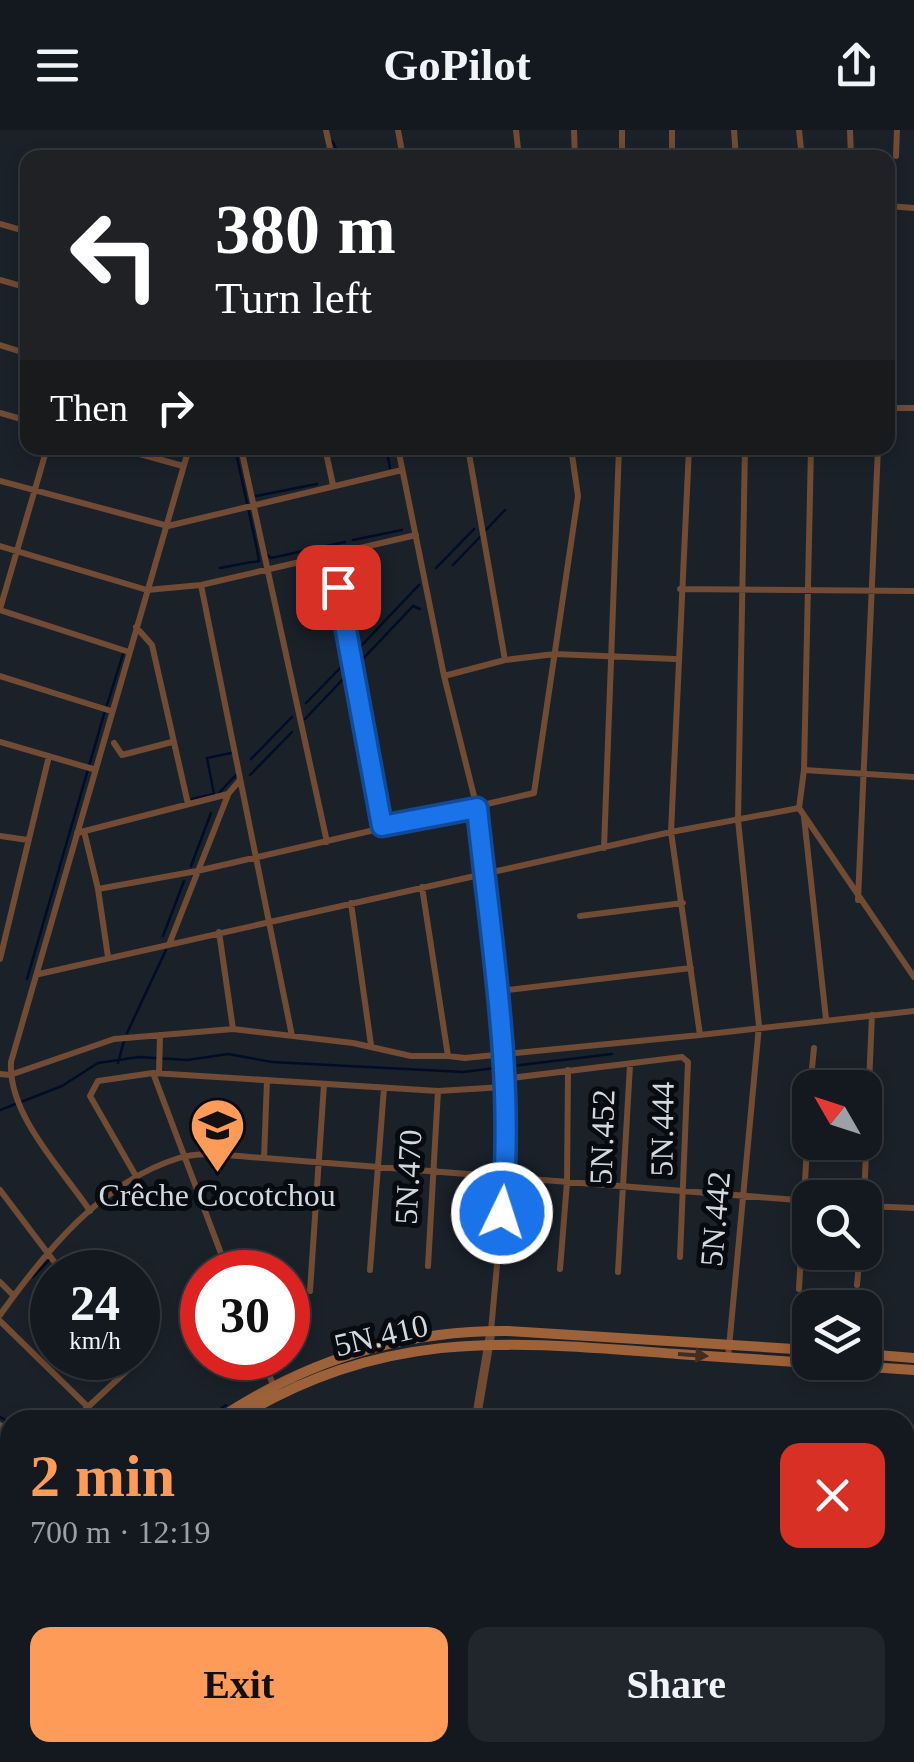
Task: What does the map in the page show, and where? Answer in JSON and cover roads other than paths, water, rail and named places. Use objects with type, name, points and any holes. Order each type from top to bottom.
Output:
[{"type":"main road","name":"5N.410","points":[[247,1410],[275,1389],[385,1355],[491,1336],[563,1340]]},
{"type":"main road","points":[[563,1340],[792,1349]]},
{"type":"main road","points":[[563,1340],[728,1358],[914,1370]]},
{"type":"main road","points":[[882,1355],[914,1358]]},
{"type":"main road","points":[[236,1410],[275,1389]]},
{"type":"street","points":[[896,156],[897,130]]},
{"type":"street","points":[[46,455],[0,609],[129,652]]},
{"type":"street","points":[[143,455],[183,466]]},
{"type":"street","points":[[90,1211],[30,1124],[11,1079],[14,1046],[39,974],[80,832],[93,769],[186,455]]},
{"type":"street","points":[[243,455],[327,842]]},
{"type":"street","points":[[327,455],[333,485]]},
{"type":"street","points":[[399,455],[444,676],[477,808],[500,990],[505,1177],[491,1336],[478,1410]]},
{"type":"street","points":[[469,455],[505,660]]},
{"type":"street","points":[[98,889],[197,871],[382,826],[530,797],[537,788],[578,496],[572,455]]},
{"type":"street","points":[[604,848],[620,455]]},
{"type":"street","points":[[689,455],[670,832],[684,903],[700,1035]]},
{"type":"street","name":"5N.442","points":[[728,1358],[759,1026],[738,820],[745,455]]},
{"type":"street","points":[[812,455],[802,812],[826,1019]]},
{"type":"street","points":[[858,900],[878,455]]},
{"type":"street","points":[[0,480],[168,526],[402,470]]},
{"type":"street","points":[[0,546],[147,590],[201,585],[416,535]]},
{"type":"street","points":[[331,555],[382,826]]},
{"type":"street","points":[[201,585],[292,1036]]},
{"type":"street","points":[[680,588],[914,591]]},
{"type":"street","points":[[136,628],[152,645],[188,804]]},
{"type":"street","points":[[444,676],[505,660],[556,654],[676,660]]},
{"type":"street","points":[[0,676],[111,711]]},
{"type":"street","points":[[0,742],[93,769]]},
{"type":"street","points":[[114,743],[122,755],[172,742]]},
{"type":"street","points":[[0,956],[49,756]]},
{"type":"street","points":[[804,770],[914,777]]},
{"type":"street","points":[[170,942],[228,794],[241,779]]},
{"type":"street","points":[[80,832],[228,794]]},
{"type":"street","points":[[39,974],[670,832],[802,812]]},
{"type":"street","points":[[802,812],[858,900],[914,977]]},
{"type":"street","points":[[80,832],[98,889],[108,957]]},
{"type":"street","points":[[0,836],[29,840]]},
{"type":"street","points":[[422,887],[448,1056]]},
{"type":"street","points":[[351,903],[371,1046]]},
{"type":"street","points":[[580,916],[684,903]]},
{"type":"street","points":[[219,932],[233,1028]]},
{"type":"street","points":[[500,990],[691,968]]},
{"type":"street","points":[[2,1087],[11,1079],[81,1047],[233,1028],[371,1046],[411,1056],[465,1058],[914,1011]]},
{"type":"street","points":[[865,1180],[872,1014]]},
{"type":"street","points":[[160,1035],[156,1073],[181,1157],[219,1250]]},
{"type":"street","points":[[812,1070],[814,1048]]},
{"type":"street","name":"5N.444","points":[[630,1065],[682,1058],[688,1062],[686,1192],[680,1257]]},
{"type":"street","name":"5N.452","points":[[137,1178],[90,1096],[98,1081],[156,1073],[438,1091],[568,1070],[630,1065],[626,1187],[618,1272]]},
{"type":"street","points":[[560,1268],[567,1182],[568,1070]]},
{"type":"street","points":[[0,1074],[11,1079]]},
{"type":"street","points":[[264,1158],[267,1080]]},
{"type":"street","points":[[310,1291],[324,1084]]},
{"type":"street","points":[[370,1270],[384,1088]]},
{"type":"street","name":"5N.470","points":[[428,1266],[438,1091]]},
{"type":"street","points":[[51,1250],[90,1211],[137,1178],[181,1157],[264,1158],[792,1199]]},
{"type":"street","points":[[0,1190],[44,1250]]},
{"type":"street","points":[[882,1207],[914,1208]]},
{"type":"street","points":[[798,1289],[800,1270]]},
{"type":"street","points":[[857,1285],[858,1270]]},
{"type":"street","points":[[30,1276],[0,1318],[88,1407]]},
{"type":"street","points":[[0,1282],[14,1296]]},
{"type":"street","points":[[85,1410],[117,1380]]},
{"type":"street","points":[[271,1380],[275,1389]]},
{"type":"waterway","points":[[332,141],[337,150]]},
{"type":"waterway","points":[[237,455],[259,561],[254,562]]},
{"type":"waterway","points":[[388,457],[390,468]]},
{"type":"waterway","points":[[256,496],[317,484]]},
{"type":"waterway","points":[[485,531],[505,510]]},
{"type":"waterway","points":[[436,568],[474,529]]},
{"type":"waterway","points":[[353,540],[402,530]]},
{"type":"waterway","points":[[453,565],[480,537]]},
{"type":"waterway","points":[[267,555],[271,558],[345,542]]},
{"type":"waterway","points":[[220,568],[252,562]]},
{"type":"waterway","points":[[360,647],[419,585]]},
{"type":"waterway","points":[[360,662],[413,606],[420,609]]},
{"type":"waterway","points":[[107,705],[123,654]]},
{"type":"waterway","points":[[306,703],[346,662]]},
{"type":"waterway","points":[[305,719],[346,676]]},
{"type":"waterway","points":[[27,979],[105,711]]},
{"type":"waterway","points":[[251,759],[292,717]]},
{"type":"waterway","points":[[250,775],[292,732]]},
{"type":"waterway","points":[[192,799],[214,794],[207,758],[231,753]]},
{"type":"waterway","points":[[219,793],[236,775]]},
{"type":"waterway","points":[[191,866],[211,813]]},
{"type":"waterway","points":[[163,936],[184,881]]},
{"type":"waterway","points":[[127,1033],[166,950]]},
{"type":"waterway","points":[[118,1063],[124,1041]]},
{"type":"waterway","points":[[0,1110],[62,1086],[98,1063],[139,1057],[187,1060],[228,1054],[272,1062],[463,1072],[612,1054]]},
{"type":"waterway","points":[[219,1410],[226,1405]]},
{"type":"place","name":"Crêche Cocotchou","points":[[217,1175]]}]
